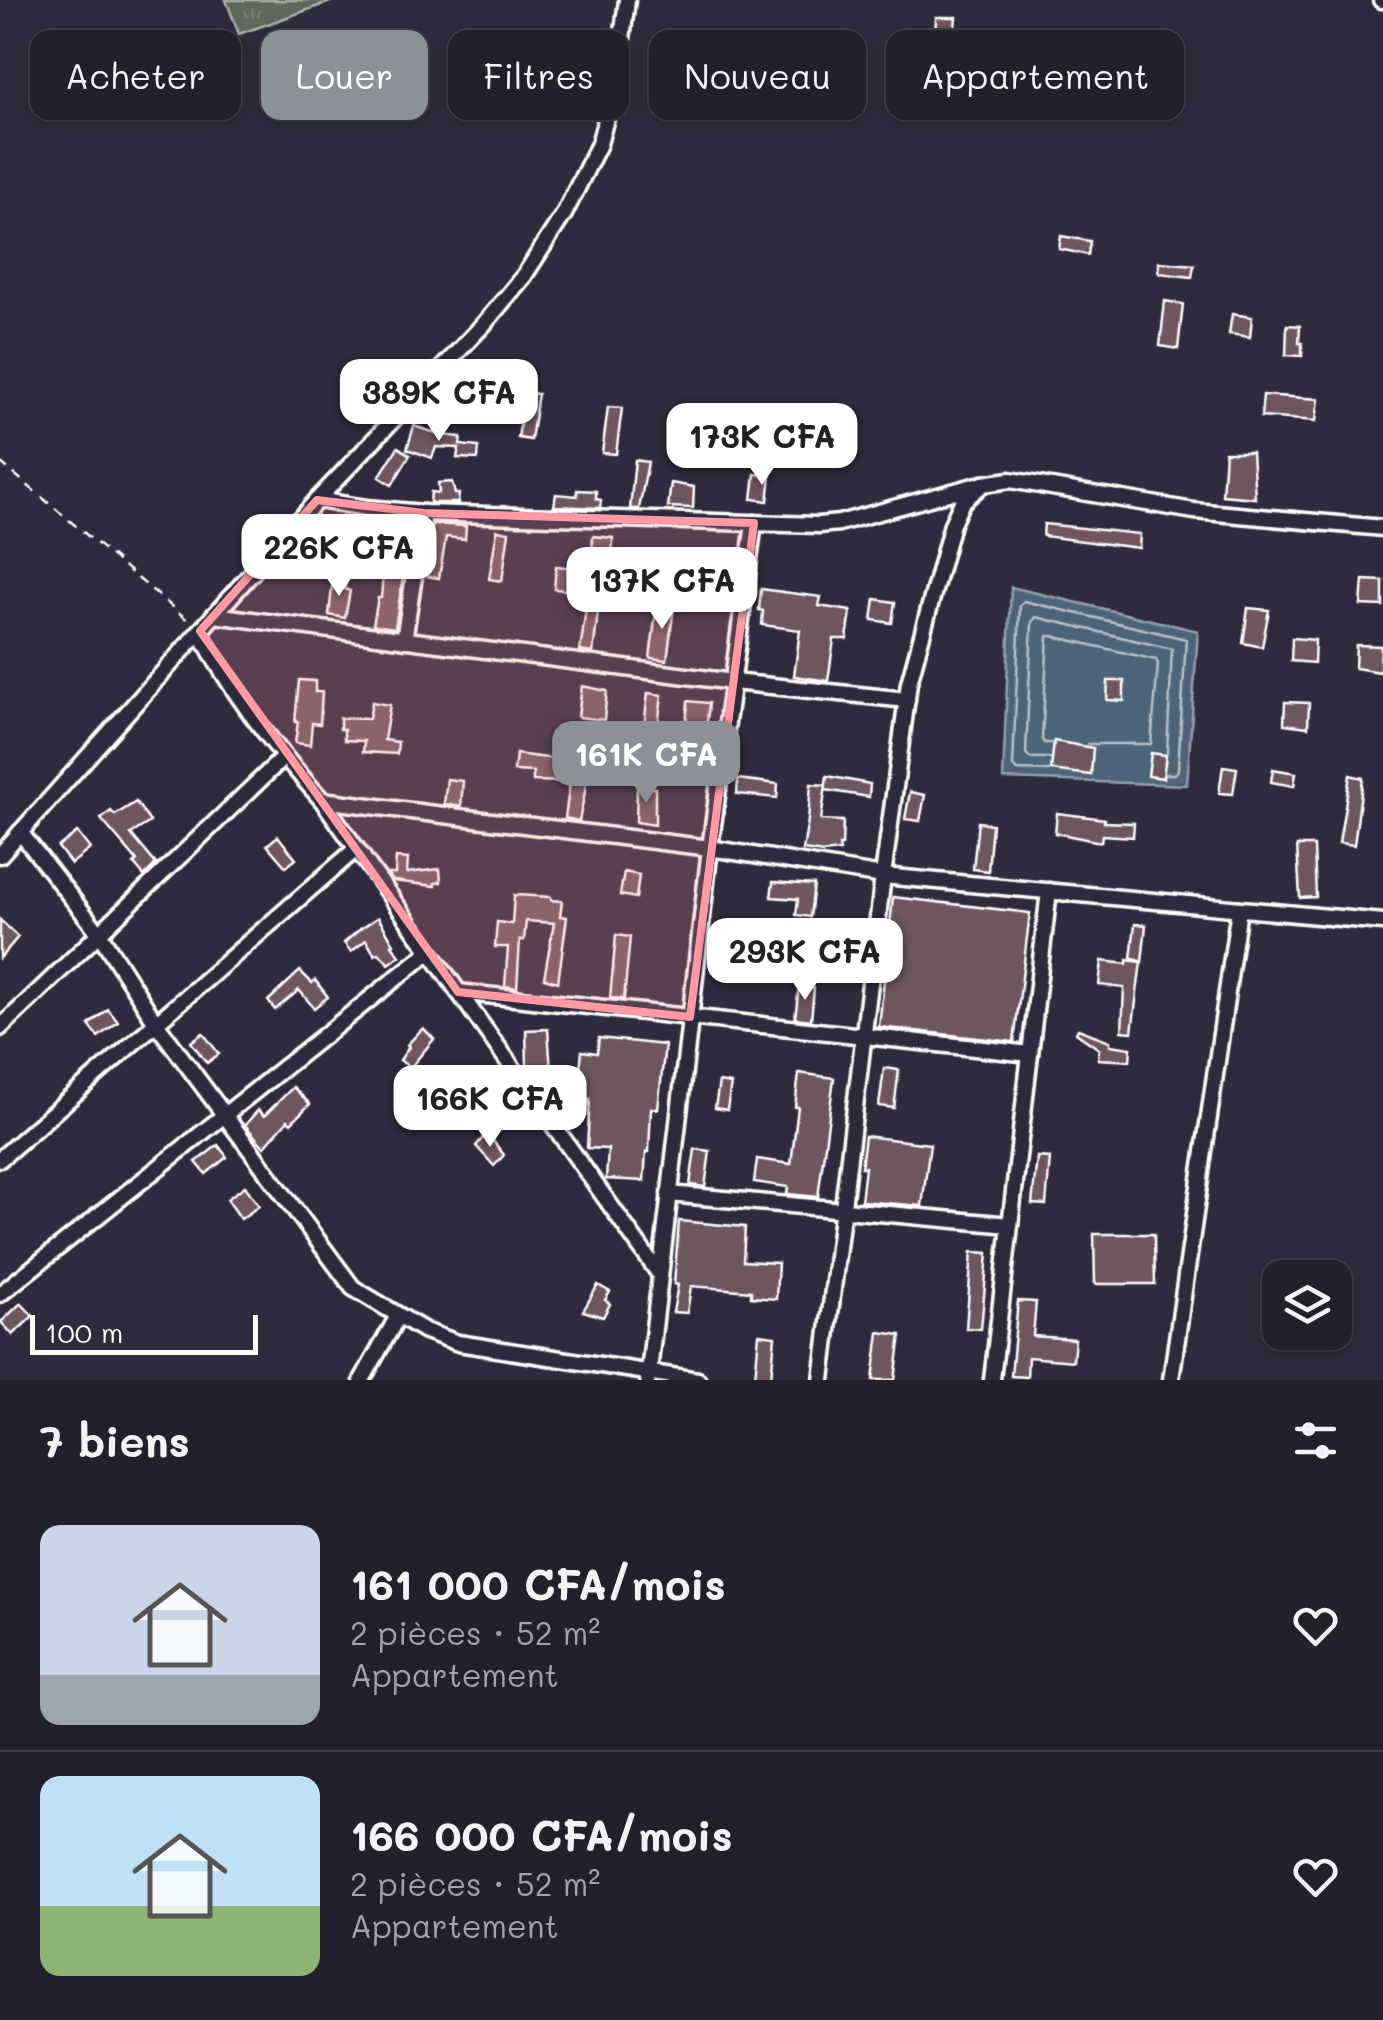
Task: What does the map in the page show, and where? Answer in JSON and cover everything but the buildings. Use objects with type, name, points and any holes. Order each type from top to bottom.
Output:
[{"type":"street","points":[[0,855],[317,500],[484,324],[524,276],[564,214],[599,144],[617,78],[627,0]]},
{"type":"street","points":[[317,500],[424,513],[820,525],[1010,480],[1194,511],[1383,528]]},
{"type":"street","points":[[822,1380],[907,700],[952,524],[962,502],[983,484]]},
{"type":"street","points":[[404,640],[424,513]]},
{"type":"street","points":[[648,1376],[710,848],[754,524]]},
{"type":"street","points":[[214,615],[732,682],[907,700]]},
{"type":"street","points":[[200,630],[216,663],[284,757],[322,800],[660,1275]]},
{"type":"street","points":[[0,1028],[284,757]]},
{"type":"street","points":[[322,800],[710,848],[883,876],[1383,922]]},
{"type":"street","points":[[20,832],[99,933],[156,1023],[353,1288],[425,1331],[458,1343],[648,1376],[698,1380]]},
{"type":"street","points":[[0,1159],[356,848]]},
{"type":"street","points":[[992,1380],[1049,891]]},
{"type":"street","points":[[1172,1380],[1239,908]]},
{"type":"street","points":[[0,1294],[430,952]]},
{"type":"street","points":[[458,992],[1030,1054]]},
{"type":"street","points":[[670,1194],[1010,1225]]},
{"type":"street","points":[[362,1380],[398,1316]]},
{"type":"path","points":[[0,462],[200,630]]},
{"type":"highlighted area","points":[[317,500],[424,513],[754,523],[690,1017],[458,992],[200,631]]},
{"type":"green space","points":[[226,0],[336,0],[241,33]]},
{"type":"water","points":[[1011,587],[1198,631],[1187,785],[1003,779]]}]
